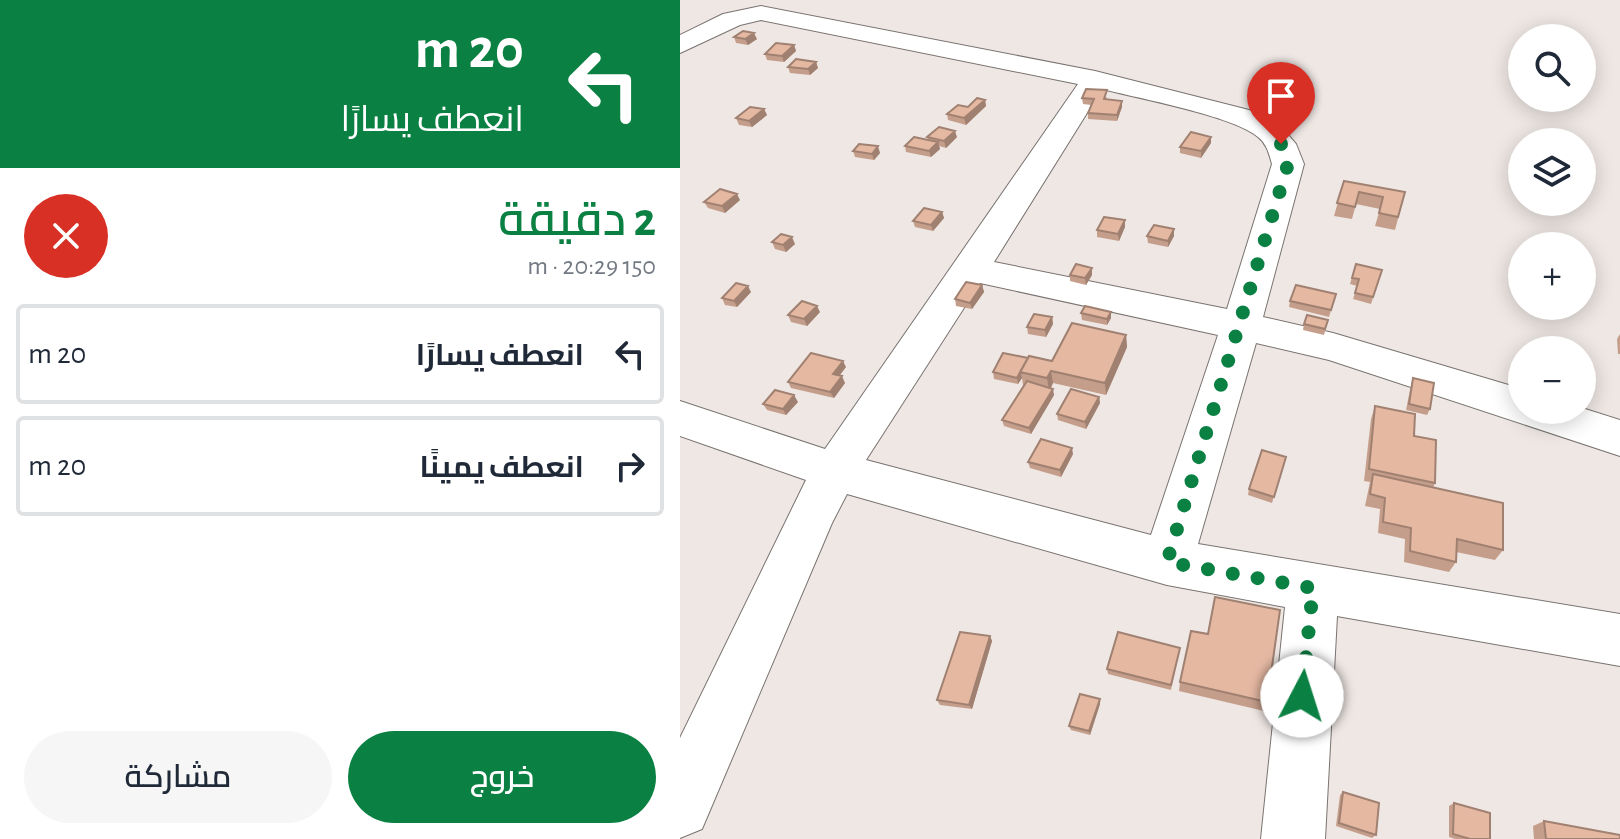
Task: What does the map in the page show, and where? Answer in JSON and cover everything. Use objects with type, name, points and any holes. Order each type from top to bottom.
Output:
[{"type":"street","points":[[680,45],[732,19],[761,13],[1095,79],[1239,116],[1267,129],[1281,144],[1288,164],[1167,562]]},
{"type":"street","points":[[680,807],[810,517],[834,471],[1095,79]]},
{"type":"street","points":[[971,269],[1348,351],[1508,402]]},
{"type":"street","points":[[680,418],[834,471],[1167,562],[1620,640]]},
{"type":"street","points":[[1578,424],[1620,438]]},
{"type":"street","points":[[1293,839],[1313,588]]},
{"type":"building","points":[[743,31],[754,33],[745,39],[734,37]]},
{"type":"building","points":[[776,43],[794,45],[782,56],[765,54]]},
{"type":"building","points":[[796,59],[816,62],[808,69],[788,67]]},
{"type":"building","points":[[1086,89],[1107,90],[1104,99],[1122,101],[1117,115],[1088,113],[1094,99],[1082,98]]},
{"type":"building","points":[[977,98],[985,100],[964,118],[947,114],[958,105],[968,107]]},
{"type":"building","points":[[750,107],[764,109],[749,121],[736,118]]},
{"type":"building","points":[[939,127],[955,131],[944,141],[927,137]]},
{"type":"building","points":[[1191,132],[1211,137],[1201,151],[1180,147]]},
{"type":"building","points":[[914,137],[938,142],[929,151],[905,146]]},
{"type":"building","points":[[859,144],[878,146],[872,154],[853,151]]},
{"type":"building","points":[[1344,181],[1405,192],[1398,217],[1379,213],[1383,197],[1359,192],[1355,207],[1337,203]]},
{"type":"building","points":[[720,189],[737,194],[722,206],[704,202]]},
{"type":"building","points":[[924,208],[942,212],[931,225],[913,221]]},
{"type":"building","points":[[1104,217],[1125,220],[1118,234],[1097,230]]},
{"type":"building","points":[[1154,225],[1174,229],[1168,241],[1147,236]]},
{"type":"building","points":[[781,234],[792,237],[783,245],[772,242]]},
{"type":"building","points":[[1076,264],[1092,268],[1085,278],[1070,275]]},
{"type":"building","points":[[1356,264],[1382,270],[1373,297],[1355,293],[1359,279],[1352,278]]},
{"type":"building","points":[[966,282],[982,285],[970,303],[955,299]]},
{"type":"building","points":[[736,283],[748,286],[734,301],[722,298]]},
{"type":"building","points":[[1296,285],[1336,294],[1331,310],[1290,301]]},
{"type":"building","points":[[802,301],[817,306],[804,319],[788,315]]},
{"type":"building","points":[[1085,306],[1111,312],[1107,319],[1081,313]]},
{"type":"building","points":[[1034,314],[1052,317],[1045,330],[1027,327]]},
{"type":"building","points":[[1307,315],[1328,320],[1325,329],[1304,324]]},
{"type":"building","points":[[1072,323],[1126,335],[1105,383],[1051,371],[1047,378],[1020,372],[1029,356],[1052,361]]},
{"type":"building","points":[[811,353],[843,361],[833,374],[842,376],[830,392],[788,382]]},
{"type":"building","points":[[1003,353],[1028,358],[1017,378],[993,372]]},
{"type":"building","points":[[1413,378],[1434,383],[1430,409],[1409,404]]},
{"type":"building","points":[[1027,381],[1053,389],[1029,428],[1002,420]]},
{"type":"building","points":[[1071,389],[1099,397],[1085,422],[1057,414]]},
{"type":"building","points":[[775,390],[794,395],[783,409],[763,404]]},
{"type":"building","points":[[1375,406],[1415,414],[1414,436],[1436,440],[1435,483],[1369,469]]},
{"type":"building","points":[[1041,439],[1072,448],[1060,470],[1028,462]]},
{"type":"building","points":[[1262,450],[1286,457],[1274,497],[1249,489]]},
{"type":"building","points":[[1373,474],[1503,503],[1503,550],[1457,539],[1456,562],[1410,551],[1411,528],[1383,522],[1385,498],[1370,494]]},
{"type":"building","points":[[1215,597],[1280,610],[1267,702],[1180,682],[1191,631],[1208,634]]},
{"type":"building","points":[[960,632],[990,636],[969,705],[937,700]]},
{"type":"building","points":[[1118,632],[1180,648],[1171,685],[1107,669]]},
{"type":"building","points":[[1080,694],[1100,699],[1089,731],[1069,726]]},
{"type":"building","points":[[1343,792],[1379,803],[1376,835],[1339,823]]},
{"type":"building","points":[[1454,803],[1490,813],[1490,839],[1470,839],[1453,834]]},
{"type":"building","points":[[1544,821],[1620,835],[1620,839],[1546,839]]},
{"type":"route","points":[[1281,144],[1288,164],[1167,562],[1313,588],[1302,696]]}]
